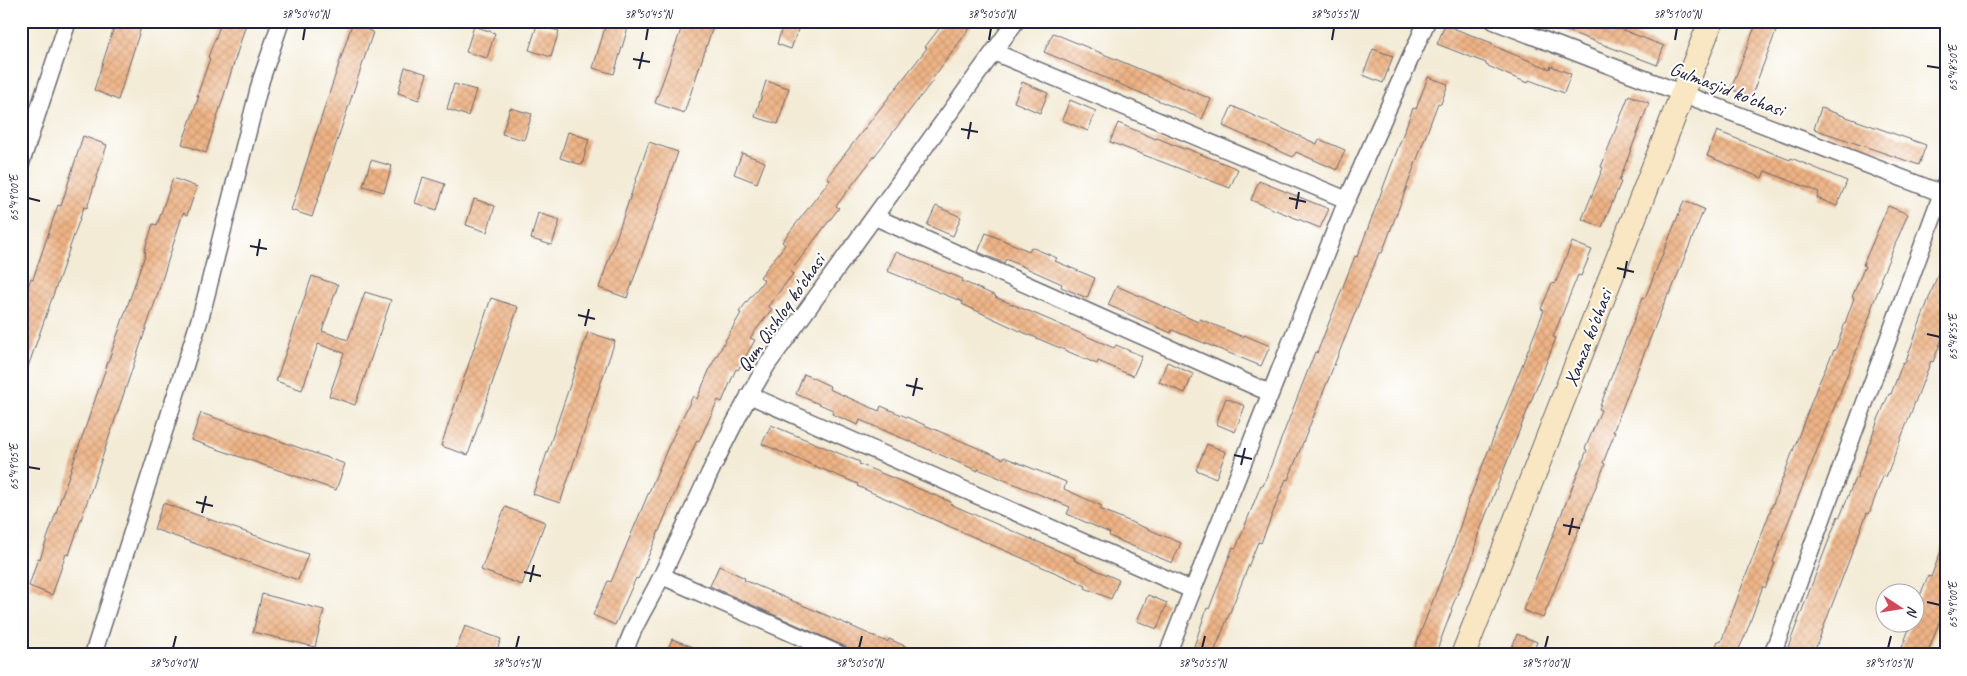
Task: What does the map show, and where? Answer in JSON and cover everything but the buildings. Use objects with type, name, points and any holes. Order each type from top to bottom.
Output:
[{"type":"street","points":[[21,163],[68,21]]},
{"type":"street","points":[[93,655],[202,312],[262,80],[281,21]]},
{"type":"street","name":"Qum Qishloq ko'chasi","points":[[624,655],[636,625],[662,576],[713,467],[749,395],[767,365],[1016,21]]},
{"type":"street","points":[[1167,655],[1347,200],[1427,21]]},
{"type":"street","name":"Gulmasjid ko'chasi","points":[[1494,21],[1683,95],[1944,190]]},
{"type":"street","name":"Xamza ko'chasi","points":[[1463,655],[1711,21]]},
{"type":"street","points":[[994,52],[1347,200]]},
{"type":"street","points":[[1772,655],[1944,190]]},
{"type":"street","points":[[875,217],[1270,393]]},
{"type":"street","points":[[749,395],[1192,590]]},
{"type":"street","points":[[662,576],[840,655]]}]
